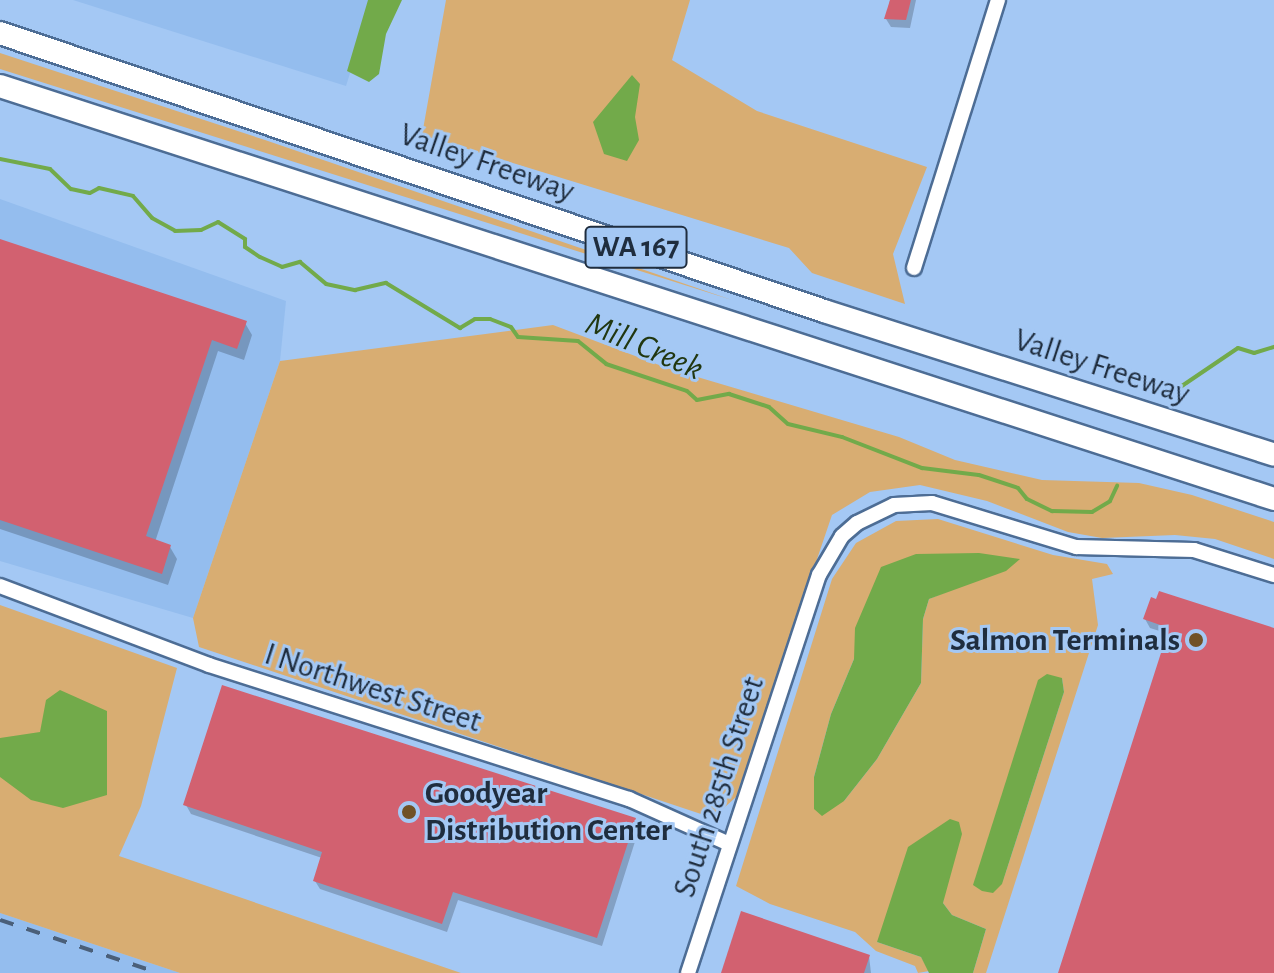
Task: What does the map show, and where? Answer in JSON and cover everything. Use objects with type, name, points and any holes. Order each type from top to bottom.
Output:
[{"type":"highway","name":"Valley Freeway","points":[[0,33],[824,311],[1274,455]]},
{"type":"highway","name":"WA 167","points":[[0,86],[1274,499]]},
{"type":"street","points":[[914,268],[998,0]]},
{"type":"street","name":"South 285th Street","points":[[688,973],[819,575],[842,536],[877,512],[913,503],[959,508],[1076,547],[1194,550],[1274,575]]},
{"type":"street","name":"I Northwest Street","points":[[0,586],[209,665],[629,799],[729,844]]},
{"type":"shaded area","points":[[73,0],[373,0],[346,86]]},
{"type":"shaded area","points":[[368,0],[402,0],[386,34],[379,74],[369,82],[347,71]]},
{"type":"shaded area","points":[[446,0],[690,0],[672,60],[757,111],[927,167],[893,254],[905,304],[812,273],[789,248],[422,135]]},
{"type":"shaded area","points":[[0,53],[265,140],[732,300],[0,69]]},
{"type":"shaded area","points":[[632,75],[640,84],[635,117],[639,140],[627,161],[604,154],[593,122]]},
{"type":"shaded area","points":[[0,199],[286,301],[280,361],[193,618],[0,561]]},
{"type":"shaded area","points":[[553,325],[667,368],[899,437],[955,460],[1042,480],[1139,483],[1192,495],[1274,522],[1274,559],[1215,539],[1175,535],[1102,538],[1068,532],[987,501],[920,485],[870,492],[832,515],[736,797],[713,818],[199,647],[193,618],[280,361]]},
{"type":"shaded area","points":[[938,519],[1053,555],[1107,564],[1113,574],[1092,579],[1098,625],[986,973],[973,973],[986,929],[952,915],[943,903],[945,886],[877,942],[921,957],[929,971],[918,973],[915,966],[876,951],[855,932],[770,904],[736,886],[832,579],[856,543],[896,521]],"holes":[[[979,553],[966,584],[929,599],[923,619],[921,683],[877,759],[844,801],[814,777],[831,714],[854,659]],[[1062,678],[1064,692],[1002,884]]]},
{"type":"shaded area","points":[[979,553],[1020,559],[1006,571],[929,599],[923,619],[921,683],[877,759],[844,801],[822,816],[814,809],[814,777],[831,714],[854,659],[855,628],[881,567],[916,554]]},
{"type":"shaded area","points":[[0,605],[177,668],[141,806],[119,856],[461,973],[180,973],[0,913]]},
{"type":"shaded area","points":[[1047,674],[1062,678],[1064,692],[1002,884],[993,893],[982,891],[973,885],[1038,680]]},
{"type":"shaded area","points":[[60,690],[107,711],[107,795],[63,808],[31,800],[0,777],[0,738],[40,732],[46,700]]},
{"type":"shaded area","points":[[950,819],[959,822],[962,834],[943,903],[952,915],[986,929],[973,973],[929,973],[921,957],[877,942],[908,847]]},
{"type":"shaded area","points":[[0,913],[180,973],[0,973]]},
{"type":"building","points":[[890,0],[911,0],[906,20],[884,19]]},
{"type":"building","points":[[0,239],[247,321],[237,349],[212,340],[146,536],[171,545],[162,574],[0,520]]},
{"type":"building","points":[[1159,591],[1274,628],[1274,973],[1058,973],[1169,628],[1143,619],[1151,597],[1156,599]]},
{"type":"building","name":"Goodyear Distribution Center","points":[[222,685],[636,818],[597,938],[453,892],[442,924],[313,881],[322,852],[183,805]]},
{"type":"building","points":[[741,911],[870,955],[864,973],[721,973]]},
{"type":"waterway","name":"Mill Creek","points":[[0,159],[50,169],[71,189],[90,193],[99,188],[133,196],[152,218],[175,231],[201,230],[218,222],[245,239],[245,247],[260,257],[282,267],[300,262],[326,284],[355,290],[386,283],[460,328],[475,319],[490,319],[511,327],[518,337],[578,341],[606,364],[687,391],[697,400],[729,394],[769,407],[788,424],[842,437],[922,468],[979,475],[1018,488],[1027,499],[1052,511],[1092,512],[1110,501],[1117,486]]},
{"type":"waterway","name":"Mill Creek","points":[[1173,392],[1238,348],[1254,353],[1274,347]]},
{"type":"railway","points":[[0,920],[158,973]]},
{"type":"place","name":"Salmon Terminals","points":[[1196,640]]},
{"type":"place","name":"Goodyear Distribution Center","points":[[409,812]]}]
